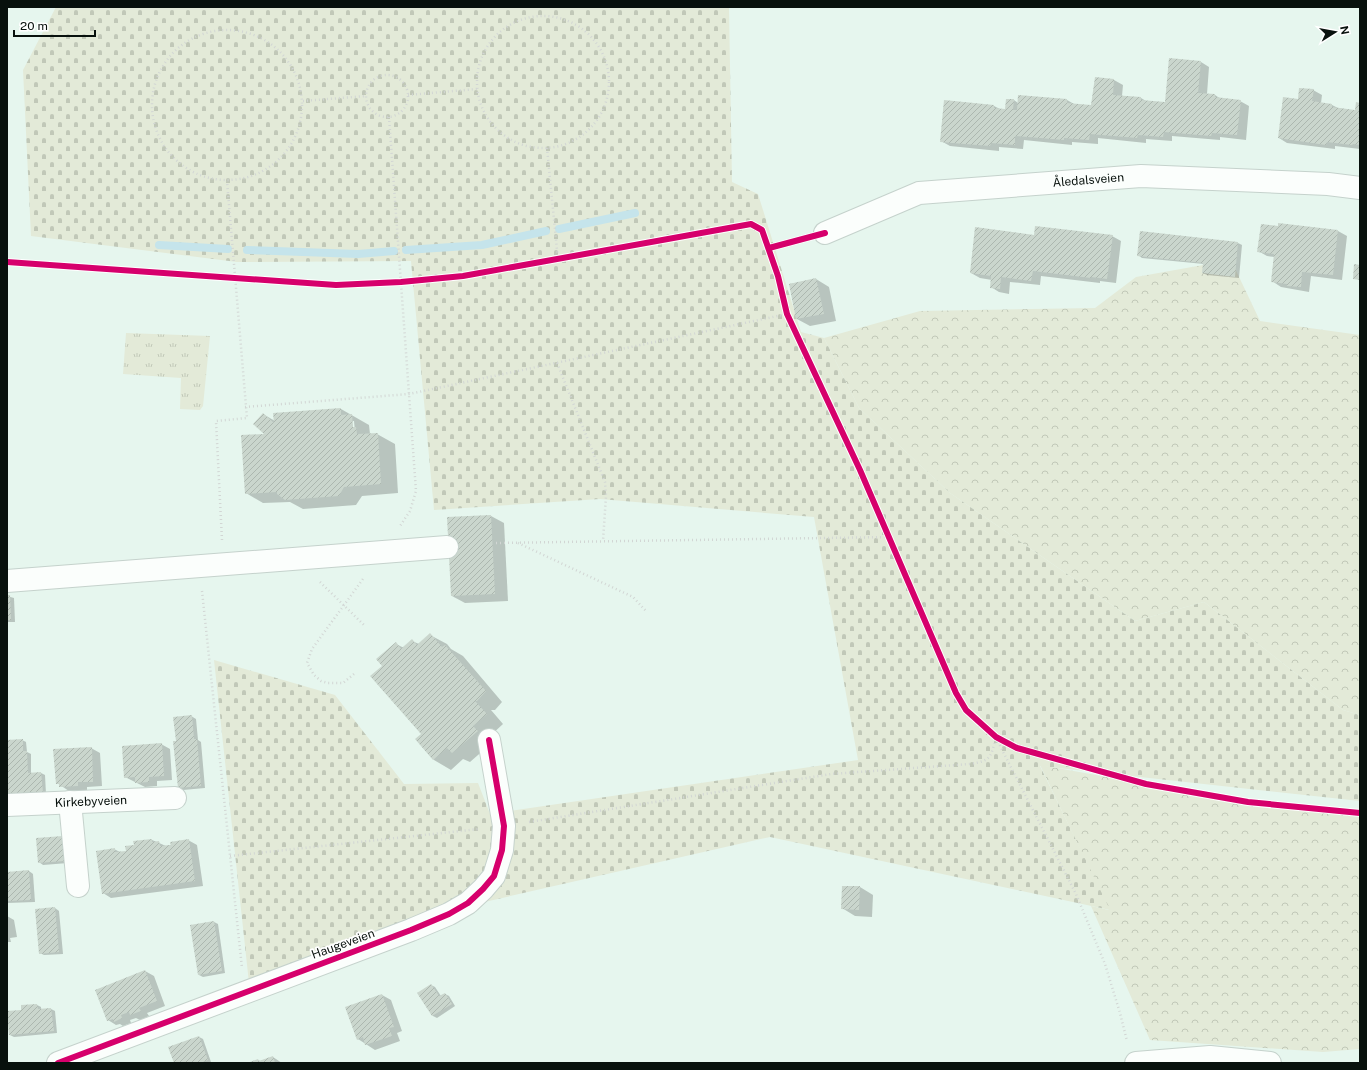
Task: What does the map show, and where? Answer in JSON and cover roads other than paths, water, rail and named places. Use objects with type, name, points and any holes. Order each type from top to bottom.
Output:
[{"type":"street","name":"Åledalsveien","points":[[825,233],[919,193],[1141,176],[1328,184],[1360,188]]},
{"type":"street","points":[[7,580],[447,547]]},
{"type":"street","name":"Haugeveien","points":[[58,1063],[411,930],[450,914],[468,903],[483,890],[494,876],[502,850],[504,826],[489,740]]},
{"type":"street","name":"Kirkebyveien","points":[[7,805],[175,798]]},
{"type":"street","points":[[70,802],[78,886]]},
{"type":"street","points":[[1136,1063],[1210,1057],[1270,1063]]},
{"type":"waterway","points":[[559,229],[635,213]]},
{"type":"waterway","points":[[406,250],[482,245],[546,231]]},
{"type":"waterway","points":[[159,245],[228,249]]},
{"type":"waterway","points":[[247,250],[358,254],[394,251]]}]
